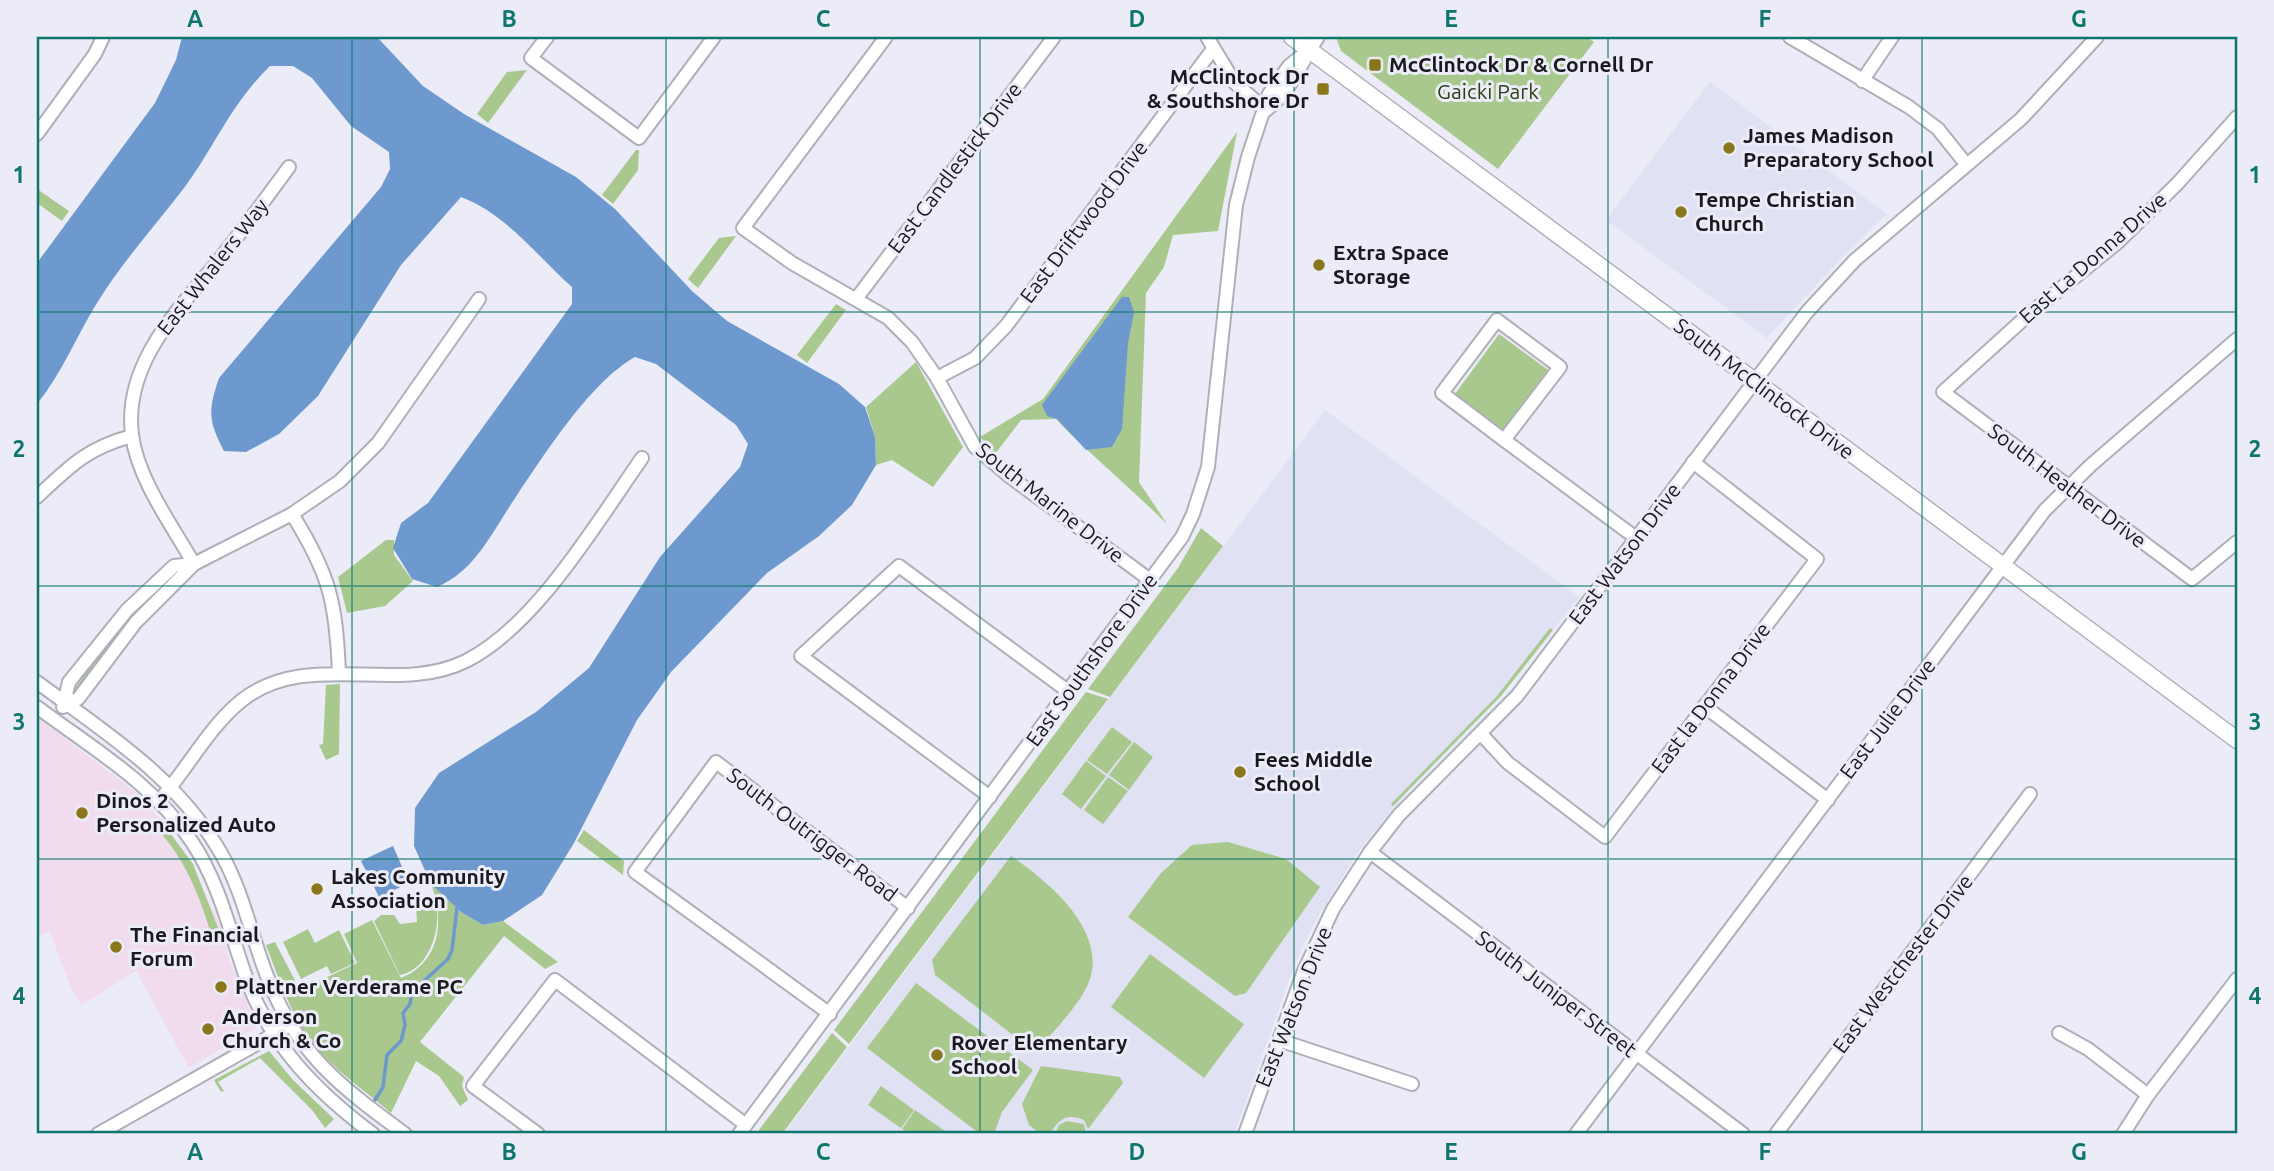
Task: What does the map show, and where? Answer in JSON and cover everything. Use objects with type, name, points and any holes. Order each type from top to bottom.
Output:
[{"type":"main road","name":"South McClintock Drive","points":[[1292,37],[1314,43],[1754,380],[2237,740]]},
{"type":"street","points":[[37,134],[95,54],[103,37]]},
{"type":"street","points":[[547,37],[531,58],[639,138],[714,37]]},
{"type":"street","name":"South Marine Drive","points":[[886,37],[743,228],[792,263],[856,299],[896,326],[912,342],[937,378],[975,447],[1009,476],[1150,580]]},
{"type":"street","name":"East Candlestick Drive","points":[[856,299],[1054,37]]},
{"type":"street","points":[[1790,37],[1909,107],[1938,129],[1966,164]]},
{"type":"street","points":[[1862,81],[1892,37]]},
{"type":"street","name":"East Watson Drive","points":[[1245,1134],[1312,952],[1333,909],[1370,852],[1408,806],[1481,734],[1537,671],[1807,312],[1855,260],[2021,119],[2097,37]]},
{"type":"street","points":[[1210,43],[1235,83],[1266,110]]},
{"type":"street","name":"East Driftwood Drive","points":[[937,378],[975,358],[1006,326],[1210,43]]},
{"type":"street","name":"East Southshore Drive","points":[[743,1129],[1069,692],[1189,523],[1208,467],[1236,205],[1248,157],[1266,110],[1269,94],[1289,66],[1314,43]]},
{"type":"street","name":"East La Donna Drive","points":[[1943,392],[2027,316],[2118,242],[2177,184],[2237,117]]},
{"type":"street","name":"East Whalers Way","points":[[194,564],[144,475],[132,436],[132,408],[142,367],[163,327],[289,167]]},
{"type":"street","points":[[54,720],[65,703],[69,682],[127,610],[174,566],[194,564],[292,514],[340,481],[378,443],[479,299]]},
{"type":"street","points":[[1504,440],[1560,367],[1497,320],[1442,393],[1504,440],[1636,538]]},
{"type":"street","name":"East Julie Drive","points":[[1576,1134],[2002,566],[2068,486],[2237,339]]},
{"type":"street","name":"South Heather Drive","points":[[1943,392],[2192,579],[2237,542]]},
{"type":"street","points":[[37,497],[72,464],[101,444],[132,436]]},
{"type":"street","points":[[160,800],[241,701],[271,685],[309,674],[390,676],[435,673],[466,661],[506,636],[539,600],[642,458]]},
{"type":"street","name":"East la Donna Drive","points":[[1481,734],[1508,763],[1605,837],[1817,559],[1693,463]]},
{"type":"street","points":[[292,514],[314,550],[331,589],[338,633],[339,673]]},
{"type":"street","points":[[990,797],[801,656],[899,566],[1069,692]]},
{"type":"street","points":[[37,682],[172,786],[220,850],[277,1002],[290,1025],[336,1083],[405,1134]]},
{"type":"street","points":[[1704,706],[1828,800]]},
{"type":"street","points":[[37,707],[160,800],[193,842],[211,876],[257,1005],[273,1034],[312,1085],[373,1134]]},
{"type":"street","name":"South Outrigger Road","points":[[830,1014],[635,872],[716,762],[908,908]]},
{"type":"street","name":"East Westchester Drive","points":[[1776,1134],[2030,794]]},
{"type":"street","name":"South Juniper Street","points":[[1370,852],[1743,1134]]},
{"type":"street","points":[[236,945],[254,940]]},
{"type":"street","points":[[2123,1134],[2148,1095],[2237,979]]},
{"type":"street","points":[[538,1134],[473,1086],[555,981],[743,1129]]},
{"type":"street","points":[[98,1134],[290,1025]]},
{"type":"street","points":[[2059,1033],[2088,1049],[2148,1095]]},
{"type":"street","points":[[1279,1040],[1412,1084]]},
{"type":"shaded area","name":"James Madison Preparatory School","points":[[1710,82],[1887,214],[1854,245],[1767,338],[1606,220]]},
{"type":"shaded area","name":"Fees Middle School","points":[[1325,410],[1579,597],[1501,696],[1417,780],[1357,853],[1315,922],[1296,961],[1234,1134],[784,1134]]},
{"type":"shaded area","points":[[37,717],[143,798],[179,844],[222,928],[229,959],[257,1027],[189,1068],[136,971],[82,1005],[71,989],[50,931],[37,937]]},
{"type":"green space","name":"Gaicki Park","points":[[1336,37],[1587,37],[1594,42],[1498,169],[1341,51]]},
{"type":"green space","points":[[527,70],[488,123],[477,114],[507,72]]},
{"type":"green space","points":[[1237,132],[1218,231],[1173,235],[1164,267],[1146,293],[1139,482],[1167,524],[1056,419],[1021,420],[995,454],[980,437],[1043,399]]},
{"type":"green space","points":[[636,150],[639,150],[638,170],[613,204],[602,195]]},
{"type":"green space","points":[[37,189],[69,211],[62,221],[37,203]]},
{"type":"green space","points":[[736,236],[698,288],[688,279],[719,238]]},
{"type":"green space","points":[[836,304],[846,310],[807,363],[797,355]]},
{"type":"green space","points":[[1499,334],[1548,370],[1503,430],[1455,394]]},
{"type":"green space","points":[[916,362],[963,447],[933,487],[892,460],[876,465],[875,437],[866,407]]},
{"type":"green space","points":[[1201,528],[1223,546],[1110,697],[1088,689],[1178,568]]},
{"type":"green space","points":[[386,540],[394,540],[394,555],[413,581],[385,606],[347,613],[338,577]]},
{"type":"green space","points":[[167,580],[169,582],[123,629],[77,691],[73,691],[125,619]]},
{"type":"green space","points":[[1550,628],[1553,630],[1501,696],[1393,806],[1391,804],[1497,696]]},
{"type":"green space","points":[[340,684],[339,754],[326,760],[319,745],[323,744],[326,685]]},
{"type":"green space","points":[[1086,692],[1108,699],[849,1044],[834,1030]]},
{"type":"green space","points":[[1112,727],[1132,742],[1107,774],[1087,760]]},
{"type":"green space","points":[[1134,742],[1153,757],[1129,790],[1109,775]]},
{"type":"green space","points":[[1086,761],[1106,776],[1081,809],[1062,794]]},
{"type":"green space","points":[[1108,777],[1128,791],[1103,824],[1084,810]]},
{"type":"green space","points":[[161,821],[193,864],[222,938],[205,941],[212,937],[203,908],[184,866],[157,829],[151,835],[155,822]]},
{"type":"green space","points":[[584,830],[624,861],[623,875],[577,841]]},
{"type":"green space","points":[[1228,842],[1286,859],[1320,887],[1246,993],[1235,996],[1128,917],[1161,873],[1192,845]]},
{"type":"green space","points":[[1011,856],[1041,878],[1070,908],[1082,924],[1093,960],[1090,979],[1080,998],[1035,1052],[935,975],[932,960]]},
{"type":"green space","points":[[431,884],[461,912],[483,925],[503,921],[558,962],[545,969],[504,936],[420,1042],[464,1077],[462,1086],[468,1100],[460,1106],[439,1076],[416,1061],[391,1113],[335,1067],[307,1035],[291,1006],[266,945],[275,942],[300,990],[357,963],[344,934],[372,920],[401,978],[415,971],[425,961],[436,938],[438,911]]},
{"type":"green space","points":[[428,899],[434,899],[437,909],[436,933],[432,945],[419,965],[400,975],[374,921],[381,915],[394,915],[400,924],[417,922],[416,906]]},
{"type":"green space","points":[[308,929],[315,943],[339,930],[355,963],[331,974],[327,966],[301,979],[283,942]]},
{"type":"green space","points":[[1150,954],[1244,1024],[1204,1078],[1111,1007]]},
{"type":"green space","points":[[916,983],[1033,1070],[1002,1112],[994,1134],[980,1134],[867,1048]]},
{"type":"green space","points":[[832,1033],[847,1047],[782,1134],[756,1134]]},
{"type":"green space","points":[[269,1051],[293,1080],[334,1119],[325,1128],[312,1110],[260,1058],[218,1082],[224,1091],[221,1092],[214,1080]]},
{"type":"green space","points":[[1041,1066],[1120,1077],[1123,1083],[1088,1129],[1084,1120],[1070,1117],[1058,1123],[1052,1131],[1039,1133],[1029,1125],[1022,1104]]},
{"type":"green space","points":[[881,1086],[914,1110],[901,1128],[868,1105]]},
{"type":"green space","points":[[915,1110],[949,1134],[910,1134],[902,1129]]},
{"type":"green space","points":[[1067,1121],[1084,1124],[1086,1134],[1055,1134],[1059,1125]]},
{"type":"water","points":[[182,37],[377,37],[423,86],[464,114],[576,177],[615,209],[692,291],[727,321],[839,384],[865,407],[875,437],[876,465],[852,505],[819,536],[767,573],[671,672],[637,720],[574,843],[542,895],[503,921],[483,925],[461,912],[431,884],[414,846],[415,808],[439,773],[536,712],[589,668],[660,557],[740,467],[748,444],[736,425],[656,364],[635,357],[600,385],[565,426],[470,564],[437,587],[412,579],[393,548],[401,523],[428,503],[572,304],[572,287],[533,249],[492,213],[461,197],[401,265],[318,396],[279,434],[246,452],[224,451],[211,415],[219,378],[381,187],[390,169],[389,152],[351,126],[312,78],[293,66],[270,66],[244,95],[184,188],[107,288],[54,380],[37,404],[37,263],[155,103],[176,60]]},
{"type":"water","points":[[1122,297],[1129,297],[1134,312],[1128,343],[1122,429],[1112,447],[1086,450],[1057,419],[1047,416],[1042,405]]},
{"type":"water","points":[[393,846],[409,883],[379,897],[361,861]]},
{"type":"waterway","points":[[375,1100],[383,1087],[387,1055],[401,1041],[405,1025],[403,1013],[410,1004],[412,992],[448,959],[452,950],[457,908]]},
{"type":"place","name":"McClintock Dr & Cornell Dr","points":[[1375,65]]},
{"type":"place","name":"McClintock Dr & Southshore Dr","points":[[1323,89]]},
{"type":"place","name":"James Madison Preparatory School","points":[[1729,148]]},
{"type":"place","name":"Tempe Christian Church","points":[[1681,212]]},
{"type":"place","name":"Extra Space Storage","points":[[1319,265]]},
{"type":"place","name":"Fees Middle School","points":[[1240,772]]},
{"type":"place","name":"Dinos 2 Personalized Auto","points":[[82,813]]},
{"type":"place","name":"Lakes Community Association","points":[[317,889]]},
{"type":"place","name":"The Financial Forum","points":[[116,947]]},
{"type":"place","name":"Plattner Verderame PC","points":[[221,987]]},
{"type":"place","name":"Anderson Church & Co","points":[[208,1029]]},
{"type":"place","name":"Rover Elementary School","points":[[937,1055]]}]
